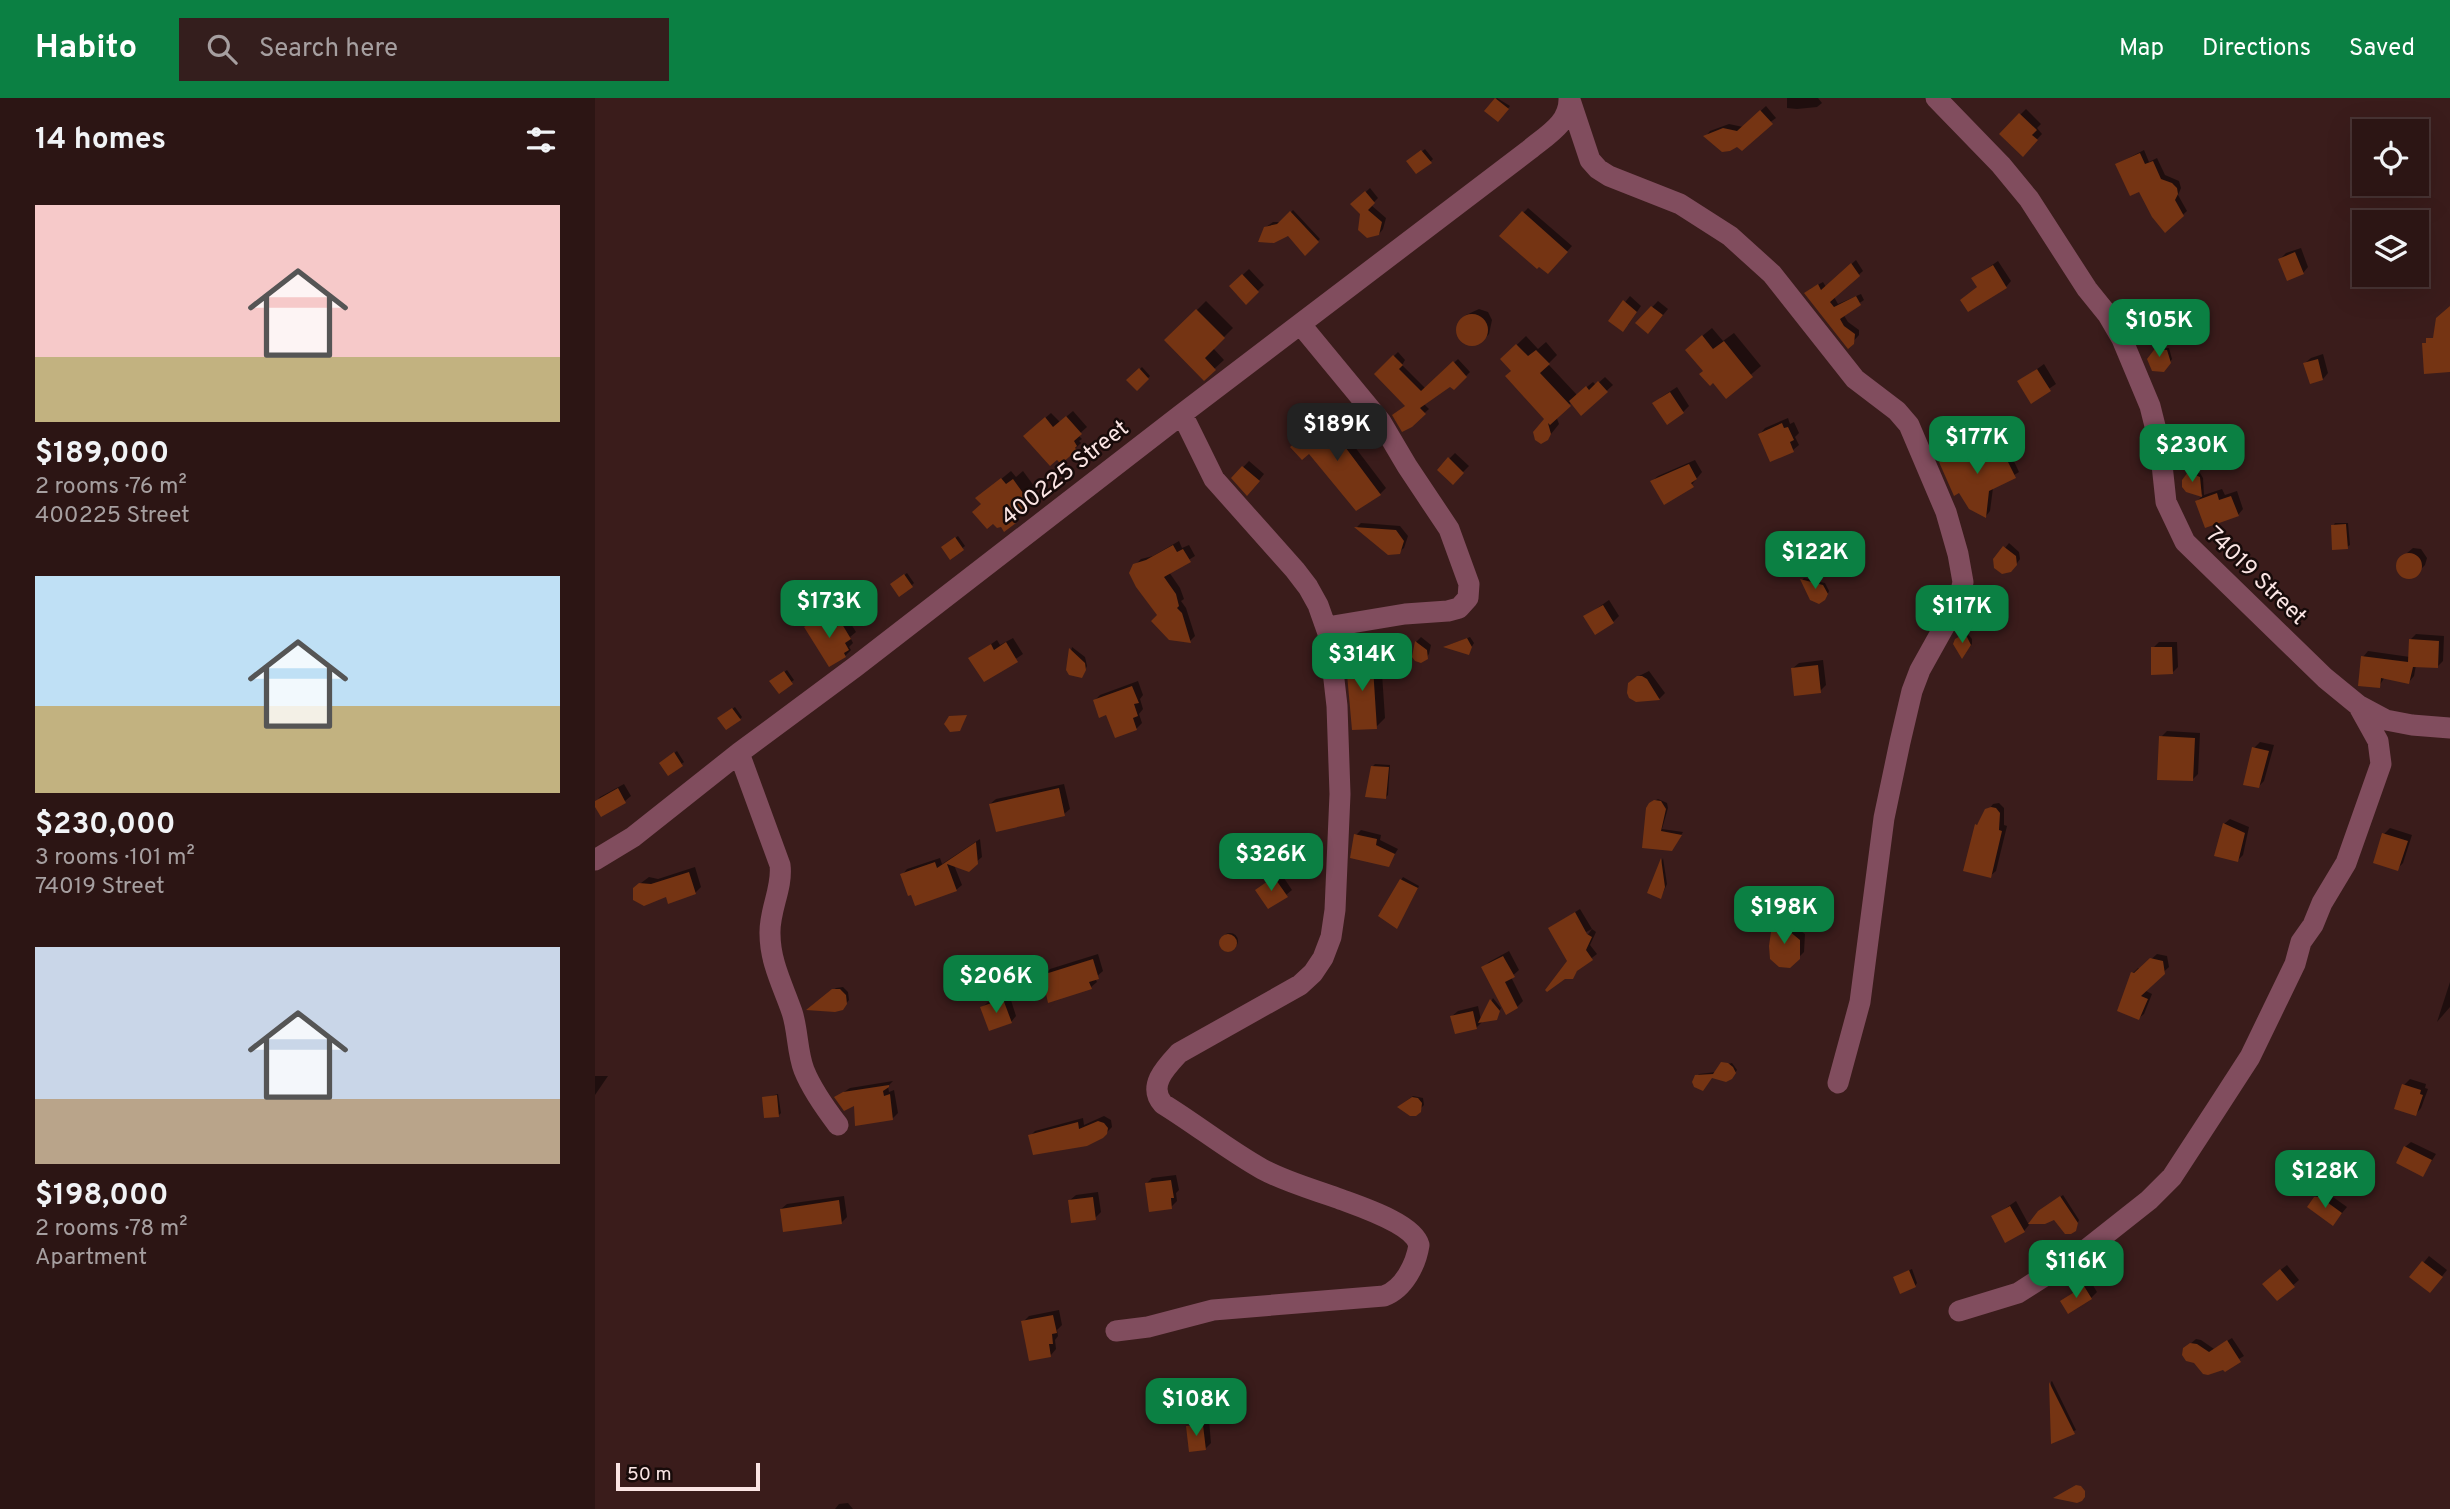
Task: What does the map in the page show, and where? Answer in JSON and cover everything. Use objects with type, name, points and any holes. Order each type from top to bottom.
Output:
[{"type":"street","points":[[1569,98],[1590,160],[1598,169],[1609,176],[1680,204],[1730,236],[1772,274],[1855,379],[1896,411],[1909,425],[1946,512],[1958,554],[1963,582],[1959,600],[1920,670],[1900,742],[1884,818],[1860,1002],[1838,1083]]},
{"type":"street","name":"400225 Street","points":[[595,860],[633,837],[1563,122],[1569,108],[1569,98]]},
{"type":"street","name":"74019 Street","points":[[1936,98],[2001,165],[2029,199],[2117,331],[2135,366],[2150,406],[2160,446],[2166,502],[2185,542],[2325,678],[2358,705],[2386,720],[2450,728]]},
{"type":"street","points":[[1301,325],[1381,422],[1407,467],[1449,528],[1469,584],[1468,598],[1459,608],[1327,627]]},
{"type":"street","points":[[1117,1331],[1148,1327],[1213,1310],[1384,1296],[1400,1286],[1418,1251],[1419,1241],[1411,1231],[1359,1206],[1285,1181],[1261,1169],[1163,1104],[1157,1097],[1156,1086],[1164,1070],[1179,1053],[1300,985],[1313,973],[1323,958],[1331,937],[1335,910],[1340,794],[1337,706],[1327,627],[1318,605],[1295,569],[1214,479],[1182,414]]},
{"type":"street","points":[[1959,1311],[2018,1293],[2087,1249],[2149,1200],[2172,1177],[2250,1057],[2295,964],[2301,942],[2346,863],[2381,764],[2378,741],[2358,705]]},
{"type":"street","points":[[739,753],[780,865],[781,873],[771,920],[771,953],[793,1015],[803,1068],[818,1097],[838,1125]]},
{"type":"building","points":[[1495,98],[1509,109],[1498,122],[1484,111]]},
{"type":"building","points":[[1760,110],[1773,124],[1742,151],[1737,147],[1722,152],[1703,136],[1723,128],[1737,131]]},
{"type":"building","points":[[2019,113],[2037,130],[2032,135],[2038,140],[2023,157],[1999,134]]},
{"type":"building","points":[[1421,150],[1432,163],[1416,174],[1406,161]]},
{"type":"building","points":[[2140,153],[2145,164],[2153,161],[2161,179],[2177,188],[2175,200],[2184,216],[2165,233],[2152,217],[2139,192],[2130,196],[2115,164]]},
{"type":"building","points":[[1365,191],[1375,203],[1368,210],[1382,222],[1379,235],[1367,238],[1358,230],[1360,214],[1350,204]]},
{"type":"building","points":[[1290,211],[1319,242],[1305,256],[1288,236],[1274,243],[1258,242],[1264,227],[1277,224]]},
{"type":"building","points":[[1522,211],[1568,252],[1548,274],[1539,267],[1537,269],[1499,236]]},
{"type":"building","points":[[2295,252],[2304,274],[2287,281],[2278,259]]},
{"type":"building","points":[[1851,263],[1860,276],[1830,302],[1834,307],[1856,296],[1861,305],[1840,319],[1844,326],[1855,334],[1854,344],[1848,349],[1804,293],[1818,284],[1821,290]]},
{"type":"building","points":[[1993,265],[2007,288],[1968,312],[1960,300],[1977,287],[1971,278]]},
{"type":"building","points":[[1242,274],[1259,292],[1246,305],[1229,286]]},
{"type":"building","points":[[1623,300],[1637,312],[1623,332],[1608,321]]},
{"type":"building","points":[[1651,306],[1663,315],[1648,334],[1635,323]]},
{"type":"building","points":[[2450,306],[2450,372],[2424,374],[2422,343],[2426,343],[2426,338],[2433,338],[2436,318]]},
{"type":"building","points":[[1196,309],[1225,338],[1205,358],[1216,370],[1204,381],[1164,340]]},
{"type":"building","points":[[1472,314],[1483,319],[1488,330],[1483,341],[1472,346],[1461,341],[1456,330],[1461,319]]},
{"type":"building","points":[[1702,335],[1713,349],[1724,341],[1753,377],[1726,399],[1713,383],[1710,386],[1699,374],[1703,371],[1685,350]]},
{"type":"building","points":[[2160,342],[2164,350],[2167,350],[2171,363],[2164,372],[2152,371],[2147,359]]},
{"type":"building","points":[[1516,344],[1528,356],[1536,350],[1550,364],[1540,373],[1571,406],[1550,425],[1548,423],[1551,434],[1548,440],[1541,444],[1535,440],[1533,432],[1544,419],[1505,376],[1511,371],[1500,359]]},
{"type":"building","points":[[1393,355],[1403,365],[1399,369],[1421,391],[1453,361],[1467,377],[1454,390],[1450,387],[1420,408],[1426,414],[1402,432],[1392,415],[1405,406],[1374,374]]},
{"type":"building","points":[[2318,359],[2323,380],[2310,384],[2303,363]]},
{"type":"building","points":[[1139,368],[1149,379],[1137,391],[1126,380]]},
{"type":"building","points":[[2037,369],[2051,391],[2031,404],[2017,381]]},
{"type":"building","points":[[1598,381],[1608,392],[1581,416],[1569,401],[1586,386],[1589,390]]},
{"type":"building","points":[[1670,392],[1684,413],[1667,425],[1652,403]]},
{"type":"building","points":[[1330,413],[1341,426],[1334,432],[1381,495],[1356,511],[1309,454],[1302,460],[1290,447]]},
{"type":"building","points":[[1066,416],[1082,434],[1074,441],[1077,450],[1061,464],[1057,460],[1050,466],[1023,436],[1045,417],[1053,427]]},
{"type":"building","points":[[1782,423],[1784,428],[1788,427],[1794,440],[1790,442],[1794,452],[1770,462],[1758,434]]},
{"type":"building","points":[[1984,442],[1997,460],[2005,456],[2016,478],[1989,491],[1986,518],[1969,509],[1959,493],[1954,496],[1939,462],[1955,453],[1959,460]]},
{"type":"building","points":[[1448,457],[1464,473],[1453,485],[1437,470]]},
{"type":"building","points":[[1689,464],[1697,479],[1691,483],[1694,487],[1664,505],[1650,481]]},
{"type":"building","points":[[1242,466],[1260,481],[1247,496],[1231,478]]},
{"type":"building","points":[[2188,472],[2200,477],[2202,497],[2186,492],[2182,487],[2182,480]]},
{"type":"building","points":[[1001,478],[1006,484],[1013,479],[1026,497],[1021,501],[1025,507],[1011,516],[1016,523],[1004,532],[1001,527],[997,528],[993,524],[987,529],[972,512],[981,504],[975,498]]},
{"type":"building","points":[[2217,493],[2219,500],[2231,496],[2239,516],[2205,528],[2195,501]]},
{"type":"building","points":[[2346,524],[2348,549],[2332,550],[2331,525]]},
{"type":"building","points":[[1354,527],[1396,530],[1404,541],[1400,554],[1388,555]]},
{"type":"building","points":[[955,537],[964,550],[950,560],[941,547]]},
{"type":"building","points":[[1173,545],[1177,552],[1183,549],[1191,562],[1164,577],[1176,594],[1179,606],[1177,608],[1182,613],[1191,643],[1169,640],[1151,621],[1157,615],[1129,573],[1133,564]]},
{"type":"building","points":[[2003,546],[2016,556],[2017,565],[2011,572],[2002,574],[1994,568],[1993,559]]},
{"type":"building","points":[[2409,553],[2418,557],[2422,566],[2418,575],[2409,579],[2400,575],[2396,566],[2400,557]]},
{"type":"building","points":[[904,574],[913,587],[899,597],[890,584]]},
{"type":"building","points":[[1800,579],[1823,585],[1828,594],[1825,600],[1819,604],[1810,600]]},
{"type":"building","points":[[1603,605],[1614,623],[1595,635],[1583,616]]},
{"type":"building","points":[[817,619],[823,619],[827,625],[831,622],[834,628],[842,624],[851,639],[845,643],[849,650],[844,653],[846,657],[829,667],[804,627]]},
{"type":"building","points":[[1962,635],[1967,637],[1971,645],[1962,659],[1953,644],[1955,639]]},
{"type":"building","points":[[1467,638],[1472,647],[1469,655],[1443,647]]},
{"type":"building","points":[[2409,639],[2439,641],[2438,668],[2413,667],[2409,684],[2381,678],[2380,688],[2358,686],[2361,656],[2408,662]]},
{"type":"building","points":[[1415,641],[1427,650],[1428,659],[1421,663],[1412,657]]},
{"type":"building","points":[[1006,642],[1018,662],[984,682],[968,658],[991,644],[994,650]]},
{"type":"building","points":[[2151,647],[2172,647],[2173,674],[2151,675]]},
{"type":"building","points":[[1069,648],[1085,663],[1086,670],[1082,678],[1069,675],[1066,670]]},
{"type":"building","points":[[1372,652],[1377,729],[1352,730],[1347,674],[1354,674],[1352,653]]},
{"type":"building","points":[[1818,665],[1821,693],[1794,696],[1791,668]]},
{"type":"building","points":[[784,671],[793,684],[779,694],[769,681]]},
{"type":"building","points":[[1637,676],[1647,679],[1660,700],[1636,702],[1629,698],[1628,683]]},
{"type":"building","points":[[1132,686],[1139,703],[1134,704],[1138,716],[1133,718],[1137,730],[1115,738],[1106,715],[1099,718],[1093,700]]},
{"type":"building","points":[[732,708],[741,720],[726,730],[717,718]]},
{"type":"building","points":[[967,715],[960,731],[950,732],[944,724],[949,716]]},
{"type":"building","points":[[2159,736],[2195,738],[2193,781],[2157,780]]},
{"type":"building","points":[[2252,747],[2269,751],[2259,788],[2243,785]]},
{"type":"building","points":[[674,752],[683,766],[668,776],[659,763]]},
{"type":"building","points":[[1371,766],[1389,767],[1386,799],[1365,797]]},
{"type":"building","points":[[618,788],[626,803],[601,817],[595,807],[595,801]]},
{"type":"building","points":[[1059,788],[1065,816],[996,832],[989,804]]},
{"type":"building","points":[[1654,800],[1661,801],[1666,809],[1661,831],[1682,835],[1672,851],[1642,848],[1646,808]]},
{"type":"building","points":[[1991,807],[2000,813],[1999,830],[2002,831],[1991,878],[1963,871],[1975,824],[1977,825],[1985,809]]},
{"type":"building","points":[[2223,823],[2245,833],[2238,862],[2214,856]]},
{"type":"building","points":[[2382,833],[2408,841],[2398,871],[2373,863]]},
{"type":"building","points":[[1354,834],[1377,839],[1376,845],[1395,854],[1389,867],[1350,858]]},
{"type":"building","points":[[976,842],[978,864],[969,872],[947,864],[957,891],[915,906],[900,874],[935,862],[937,868]]},
{"type":"building","points":[[1661,858],[1665,887],[1661,899],[1647,893]]},
{"type":"building","points":[[689,872],[696,894],[668,904],[666,897],[644,906],[633,900],[633,888],[639,883],[651,884]]},
{"type":"building","points":[[1274,877],[1288,897],[1268,909],[1255,890]]},
{"type":"building","points":[[1400,879],[1418,888],[1397,929],[1378,916]]},
{"type":"building","points":[[1575,912],[1587,934],[1592,937],[1586,950],[1593,960],[1577,971],[1573,979],[1565,979],[1547,992],[1545,990],[1567,961],[1548,928]]},
{"type":"building","points":[[1773,918],[1800,940],[1800,959],[1790,968],[1779,967],[1770,959]]},
{"type":"building","points":[[1224,934],[1232,934],[1237,943],[1235,950],[1224,952],[1219,947],[1219,939]]},
{"type":"building","points":[[1503,956],[1515,977],[1505,982],[1518,1008],[1506,1015],[1481,967]]},
{"type":"building","points":[[2150,958],[2163,961],[2165,974],[2141,996],[2148,999],[2139,1020],[2117,1011],[2131,972],[2134,973]]},
{"type":"building","points":[[1093,959],[1099,979],[1089,982],[1092,989],[1048,1003],[1042,975]]},
{"type":"building","points":[[832,989],[840,989],[846,995],[847,1004],[843,1010],[806,1010]]},
{"type":"building","points":[[1003,999],[1012,1023],[989,1031],[980,1007]]},
{"type":"building","points":[[1490,999],[1500,1011],[1497,1020],[1478,1023]]},
{"type":"building","points":[[1473,1011],[1477,1029],[1455,1034],[1450,1016]]},
{"type":"building","points":[[1721,1062],[1733,1067],[1736,1073],[1732,1079],[1726,1082],[1712,1078],[1703,1091],[1694,1087],[1692,1082],[1695,1075],[1713,1074]]},
{"type":"building","points":[[2402,1084],[2421,1090],[2420,1094],[2423,1095],[2416,1116],[2394,1109]]},
{"type":"building","points":[[889,1085],[883,1091],[884,1096],[890,1094],[893,1120],[855,1126],[854,1106],[844,1111],[834,1097],[843,1092]]},
{"type":"building","points":[[777,1095],[779,1117],[764,1118],[762,1097]]},
{"type":"building","points":[[1412,1097],[1418,1098],[1422,1103],[1421,1112],[1416,1116],[1410,1116],[1397,1107]]},
{"type":"building","points":[[1098,1121],[1108,1128],[1103,1138],[1087,1146],[1033,1155],[1028,1135],[1078,1122],[1079,1129]]},
{"type":"building","points":[[2404,1146],[2432,1160],[2423,1177],[2396,1163]]},
{"type":"building","points":[[2333,1168],[2344,1168],[2349,1175],[2344,1185],[2324,1187]]},
{"type":"building","points":[[1171,1180],[1174,1198],[1171,1198],[1172,1209],[1149,1212],[1145,1183]]},
{"type":"building","points":[[2060,1196],[2078,1223],[2076,1231],[2065,1234],[2054,1220],[2045,1224],[2028,1224],[2038,1211]]},
{"type":"building","points":[[1093,1197],[1096,1220],[1071,1223],[1068,1200]]},
{"type":"building","points":[[2314,1197],[2320,1197],[2342,1213],[2333,1226],[2307,1207]]},
{"type":"building","points":[[839,1200],[842,1224],[783,1232],[780,1209]]},
{"type":"building","points":[[2010,1206],[2025,1232],[2005,1243],[1991,1216]]},
{"type":"building","points":[[2422,1261],[2443,1277],[2430,1293],[2409,1277]]},
{"type":"building","points":[[2280,1269],[2295,1287],[2277,1301],[2262,1284]]},
{"type":"building","points":[[1909,1270],[1916,1287],[1900,1294],[1893,1277]]},
{"type":"building","points":[[2084,1286],[2092,1299],[2068,1314],[2060,1301]]},
{"type":"building","points":[[1053,1315],[1057,1333],[1052,1334],[1053,1344],[1049,1344],[1051,1357],[1029,1361],[1021,1321]]},
{"type":"building","points":[[2227,1340],[2241,1362],[2225,1372],[2223,1370],[2203,1374],[2194,1363],[2186,1361],[2182,1355],[2183,1348],[2190,1343],[2209,1352]]},
{"type":"building","points":[[2049,1382],[2075,1434],[2051,1444]]},
{"type":"building","points":[[1203,1425],[1206,1450],[1189,1452],[1186,1426]]},
{"type":"building","points":[[2076,1485],[2085,1491],[2082,1501],[2077,1503],[2053,1498]]}]
